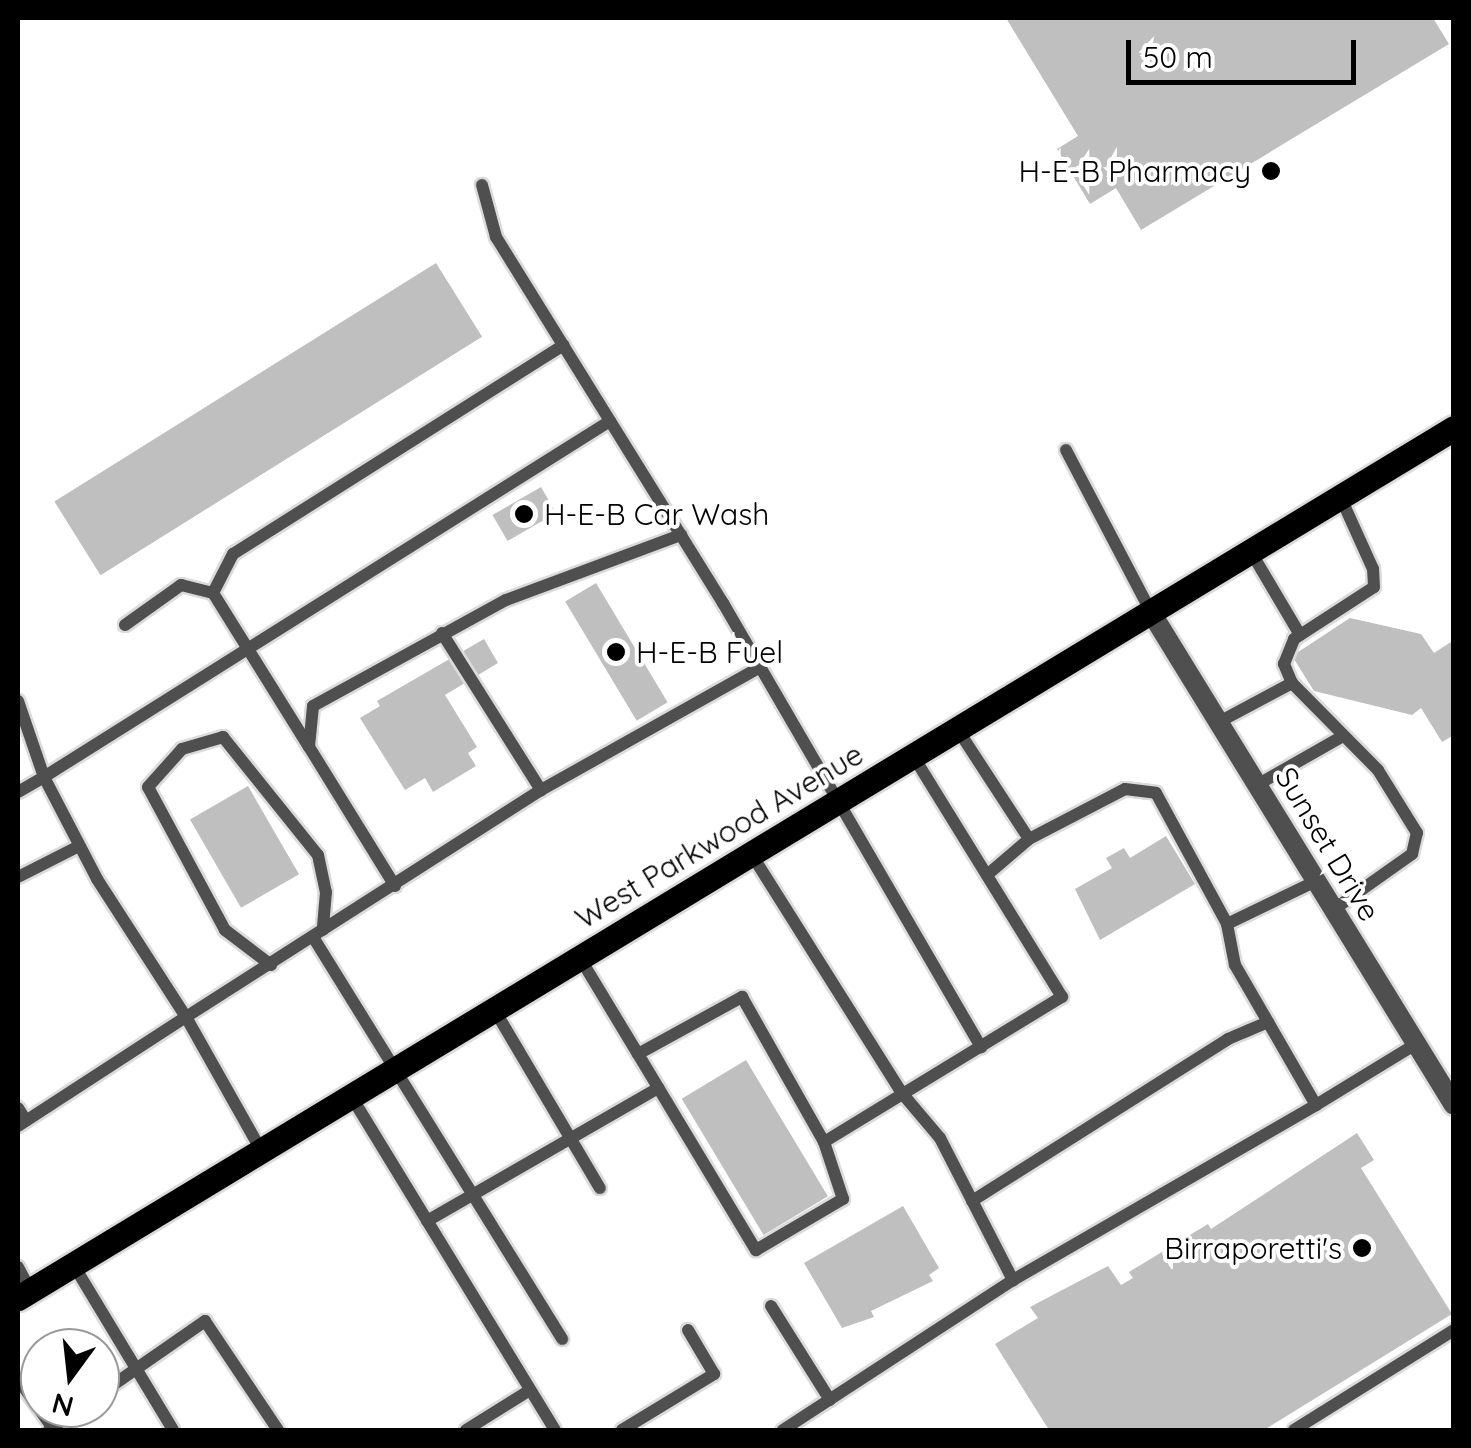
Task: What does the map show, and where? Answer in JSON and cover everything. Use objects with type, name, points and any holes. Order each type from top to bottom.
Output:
[{"type":"main road","name":"West Parkwood Avenue","points":[[22,1285],[73,1264],[1454,428]]},
{"type":"street","name":"Sunset Drive","points":[[1152,614],[1454,1106]]},
{"type":"lane","points":[[482,185],[496,237],[681,535],[982,1047]]},
{"type":"lane","points":[[213,593],[233,554],[563,345]]},
{"type":"lane","points":[[18,792],[249,652],[610,421]]},
{"type":"lane","points":[[1066,450],[1152,614]]},
{"type":"lane","points":[[1333,910],[1412,854],[1417,834],[1378,770],[1292,683],[1285,649],[1374,587],[1374,568],[1341,498]]},
{"type":"lane","points":[[309,747],[313,706],[506,600],[681,535]]},
{"type":"lane","points":[[1252,552],[1300,636]]},
{"type":"lane","points":[[125,625],[181,585],[213,593],[395,886]]},
{"type":"lane","points":[[442,633],[541,790]]},
{"type":"lane","points":[[18,1108],[22,1123],[541,790],[760,667]]},
{"type":"lane","points":[[1218,722],[1292,683]]},
{"type":"lane","points":[[18,701],[44,777],[79,846],[186,1017],[261,1150]]},
{"type":"lane","points":[[958,730],[1029,839]]},
{"type":"lane","points":[[1257,785],[1341,736]]},
{"type":"lane","points":[[272,965],[226,930],[148,787],[182,748],[223,737],[318,855],[326,892],[318,933],[394,1070],[562,1339]]},
{"type":"lane","points":[[824,1142],[1062,996],[914,757]]},
{"type":"lane","points":[[987,875],[1029,839],[1125,789],[1156,793],[1226,924],[1236,965],[1316,1105]]},
{"type":"lane","points":[[18,877],[79,846]]},
{"type":"lane","points":[[752,855],[901,1092],[940,1138],[1014,1280]]},
{"type":"lane","points":[[1226,924],[1316,881]]},
{"type":"lane","points":[[580,958],[756,1250],[844,1199],[824,1142],[742,997],[638,1054]]},
{"type":"lane","points":[[494,1010],[600,1188]]},
{"type":"lane","points":[[972,1201],[1228,1039],[1268,1022]]},
{"type":"lane","points":[[784,1430],[1014,1280],[1416,1044]]},
{"type":"lane","points":[[428,1221],[658,1088]]},
{"type":"lane","points":[[351,1096],[555,1430]]},
{"type":"lane","points":[[73,1264],[173,1430]]},
{"type":"lane","points":[[770,1306],[830,1400]]},
{"type":"lane","points":[[120,1380],[205,1321],[278,1430]]},
{"type":"lane","points":[[622,1430],[714,1374],[688,1330]]},
{"type":"lane","points":[[1294,1430],[1454,1330]]},
{"type":"lane","points":[[18,1379],[52,1430]]},
{"type":"lane","points":[[466,1430],[530,1390]]},
{"type":"building","points":[[1006,18],[1433,18],[1449,44],[1141,230],[1116,188],[1090,204],[1057,149],[1078,136]]},
{"type":"building","points":[[436,263],[482,337],[100,575],[54,501]]},
{"type":"building","name":"H-E-B Car Wash","points":[[541,487],[556,513],[508,541],[493,515]]},
{"type":"building","name":"H-E-B Fuel","points":[[596,583],[668,702],[637,721],[565,602]]},
{"type":"building","points":[[1350,618],[1421,634],[1434,653],[1454,640],[1454,735],[1442,742],[1421,708],[1412,715],[1314,691],[1292,656]]},
{"type":"building","points":[[484,639],[498,663],[445,695],[477,747],[468,753],[476,766],[433,792],[425,778],[405,790],[360,718],[380,706],[377,701]]},
{"type":"building","points":[[248,786],[299,874],[241,908],[190,820]]},
{"type":"building","points":[[1166,836],[1195,884],[1100,940],[1075,889],[1112,868],[1106,858],[1124,848],[1130,858]]},
{"type":"building","points":[[746,1060],[828,1196],[764,1235],[682,1099]]},
{"type":"building","points":[[1357,1133],[1374,1160],[1361,1168],[1452,1314],[1264,1430],[1049,1430],[995,1344],[1038,1318],[1030,1307],[1108,1266],[1121,1285],[1133,1278],[1129,1272],[1208,1224],[1211,1229]]},
{"type":"building","points":[[903,1206],[939,1268],[929,1275],[933,1281],[871,1311],[874,1317],[842,1328],[804,1263]]},
{"type":"place","name":"H-E-B Pharmacy","points":[[1271,171]]},
{"type":"place","name":"H-E-B Car Wash","points":[[524,514]]},
{"type":"place","name":"H-E-B Fuel","points":[[616,652]]},
{"type":"place","name":"Birraporetti's","points":[[1362,1248]]}]
